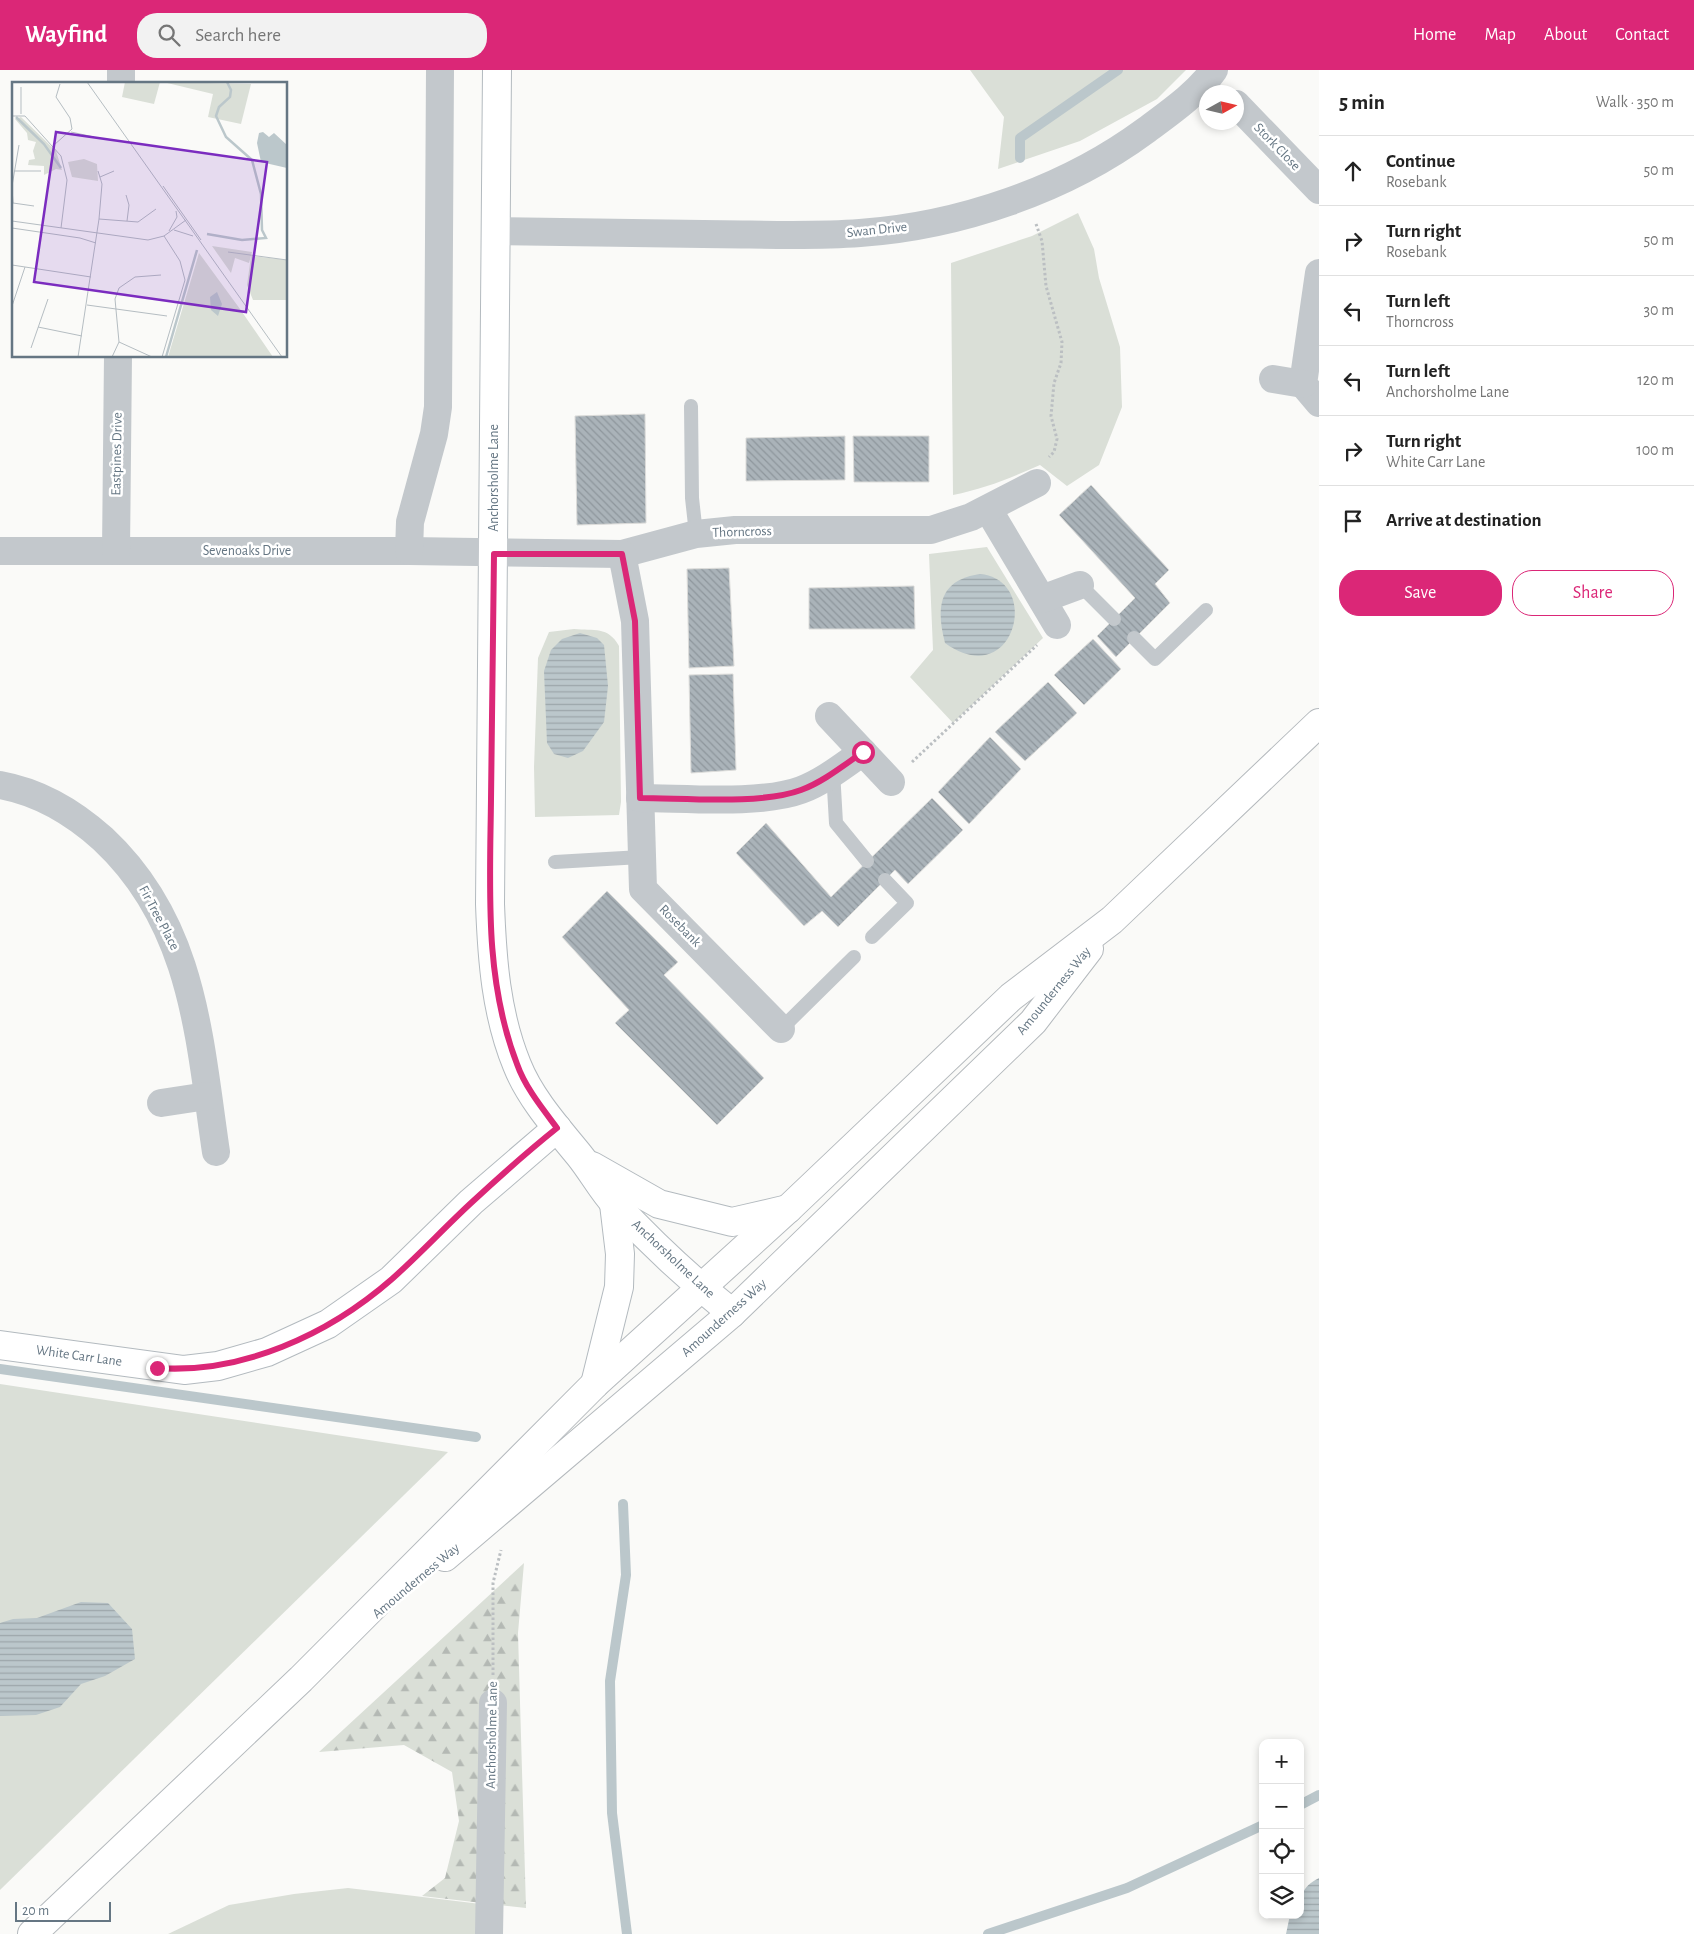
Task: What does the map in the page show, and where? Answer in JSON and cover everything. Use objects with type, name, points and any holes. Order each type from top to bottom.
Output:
[{"type":"main road","name":"Anchorsholme Lane","points":[[497,70],[490,858],[492,949],[498,1000],[517,1066],[532,1094],[557,1128],[584,1161],[614,1204],[701,1288],[732,1313]]},
{"type":"main road","name":"Amounderness Way","points":[[32,1934],[301,1679],[595,1384],[788,1209],[1011,997],[1112,920],[1319,723]]},
{"type":"main road","name":"Amounderness Way","points":[[301,1679],[732,1313],[1033,1022],[1112,920]]},
{"type":"main road","name":"White Carr Lane","points":[[0,1345],[184,1370],[218,1366],[267,1352],[328,1324],[391,1280],[471,1202],[557,1128]]},
{"type":"main road","name":"Anchorsholme Lane","points":[[584,1161],[659,1204],[732,1222],[788,1209]]},
{"type":"main road","name":"Anchorsholme Lane","points":[[595,1384],[619,1287],[620,1254],[614,1204]]},
{"type":"street","points":[[409,551],[410,522],[434,434],[438,407],[440,70]]},
{"type":"street","name":"Swan Drive","points":[[496,231],[808,235],[861,233],[918,226],[1025,195],[1071,174],[1124,146],[1216,80]]},
{"type":"street","name":"Stork Close","points":[[1244,112],[1319,190]]},
{"type":"street","points":[[1273,379],[1311,393],[1319,273]]},
{"type":"street","name":"Eastpines Drive","points":[[116,551],[118,358]]},
{"type":"street","name":"Thorncross","points":[[494,554],[622,554],[696,534],[735,530],[931,530],[953,524],[988,509],[1037,483]]},
{"type":"street","points":[[988,509],[1057,625]]},
{"type":"street","name":"Sevenoaks Drive","points":[[0,551],[409,551],[494,554]]},
{"type":"street","name":"Rosebank","points":[[622,554],[635,621],[643,889],[781,1028]]},
{"type":"street","points":[[1042,599],[1080,585]]},
{"type":"street","points":[[830,716],[891,782]]},
{"type":"street","points":[[640,798],[709,799],[778,796],[801,790],[863,752]]},
{"type":"street","name":"Fir Tree Place","points":[[0,786],[19,788],[54,802],[90,828],[122,856],[148,892],[171,934],[191,995],[216,1152]]},
{"type":"street","points":[[161,1103],[208,1096]]},
{"type":"street","name":"Anchorsholme Lane","points":[[489,1934],[493,1703]]},
{"type":"lane","points":[[690,406],[692,498],[696,534]]},
{"type":"lane","points":[[1080,585],[1114,619]]},
{"type":"lane","points":[[1134,638],[1155,659],[1206,610]]},
{"type":"lane","points":[[834,771],[836,824],[867,862]]},
{"type":"lane","points":[[555,862],[641,856]]},
{"type":"lane","points":[[872,937],[907,903],[885,880]]},
{"type":"lane","points":[[781,1028],[854,957]]},
{"type":"path","points":[[1025,195],[1042,241],[1046,286],[1062,342],[1061,363],[1054,383],[1051,416],[1057,439],[1054,452],[1040,465],[1037,483]]},
{"type":"path","points":[[891,782],[1057,625]]},
{"type":"path","name":"Anchorsholme Lane","points":[[493,1703],[493,1583],[502,1547]]},
{"type":"green space","points":[[970,70],[1186,70],[1157,99],[1080,141],[998,169],[1004,117]]},
{"type":"green space","points":[[1078,213],[1094,249],[1099,278],[1120,347],[1122,407],[1099,465],[1067,486],[1040,465],[997,483],[953,495],[951,263],[1032,236]]},
{"type":"green space","points":[[987,547],[1043,638],[953,723],[910,677],[933,650],[929,554]]},
{"type":"green space","points":[[574,629],[605,632],[619,646],[621,802],[619,815],[535,817],[534,767],[538,658],[549,632]]},
{"type":"green space","points":[[0,1384],[448,1452],[0,1890]]},
{"type":"green space","points":[[524,1563],[518,1633],[526,1908],[422,1896],[445,1878],[459,1821],[452,1772],[404,1745],[319,1752]]},
{"type":"green space","points":[[348,1888],[489,1905],[489,1934],[168,1934],[229,1905],[294,1894]]},
{"type":"shaded area","points":[[980,574],[999,581],[1011,594],[1015,612],[1012,630],[1003,645],[988,654],[969,655],[945,643],[942,630],[941,607],[948,589],[956,582],[966,577]]},
{"type":"shaded area","points":[[580,633],[597,638],[604,645],[608,686],[604,722],[583,751],[568,758],[554,754],[547,743],[544,671],[551,650],[562,639]]},
{"type":"shaded area","points":[[81,1602],[108,1603],[132,1629],[135,1659],[105,1676],[81,1684],[60,1707],[36,1715],[0,1716],[0,1623],[13,1619],[37,1618]]},
{"type":"shaded area","points":[[1319,1878],[1319,1934],[1286,1934],[1289,1919],[1304,1919],[1304,1891],[1313,1881]]},
{"type":"building","points":[[645,414],[646,523],[577,525],[575,416]]},
{"type":"building","points":[[845,436],[845,480],[746,481],[746,438]]},
{"type":"building","points":[[853,436],[929,436],[929,482],[854,482]]},
{"type":"building","points":[[1091,485],[1169,570],[1155,584],[1170,603],[1116,657],[1097,636],[1135,598],[1059,515]]},
{"type":"building","points":[[729,568],[734,666],[689,668],[687,569]]},
{"type":"building","points":[[914,586],[915,629],[809,629],[809,588]]},
{"type":"building","points":[[1093,639],[1121,669],[1084,705],[1054,675]]},
{"type":"building","points":[[733,674],[736,770],[691,773],[689,675]]},
{"type":"building","points":[[1048,682],[1077,713],[1025,761],[995,732]]},
{"type":"building","points":[[990,737],[1021,769],[969,824],[938,792]]},
{"type":"building","points":[[932,798],[963,830],[908,884],[895,870],[838,927],[822,911],[804,926],[736,853],[766,823],[831,897]]},
{"type":"building","points":[[607,891],[678,962],[664,975],[764,1078],[717,1125],[615,1023],[629,1010],[562,937]]},
{"type":"waterway","points":[[1020,158],[1020,138],[1118,70]]},
{"type":"waterway","points":[[0,1369],[476,1437]]},
{"type":"waterway","points":[[623,1504],[626,1575],[610,1681],[612,1813],[627,1934]]},
{"type":"waterway","points":[[1304,1803],[1319,1795]]},
{"type":"waterway","points":[[988,1934],[1127,1888],[1259,1827]]},
{"type":"route","points":[[157,1368],[184,1370],[218,1366],[267,1352],[296,1341],[328,1324],[391,1280],[471,1202],[523,1155],[557,1128],[532,1094],[517,1066],[498,1000],[492,949],[490,858],[494,554],[622,554],[635,621],[640,798],[709,799],[778,796],[801,790],[863,752]]}]
